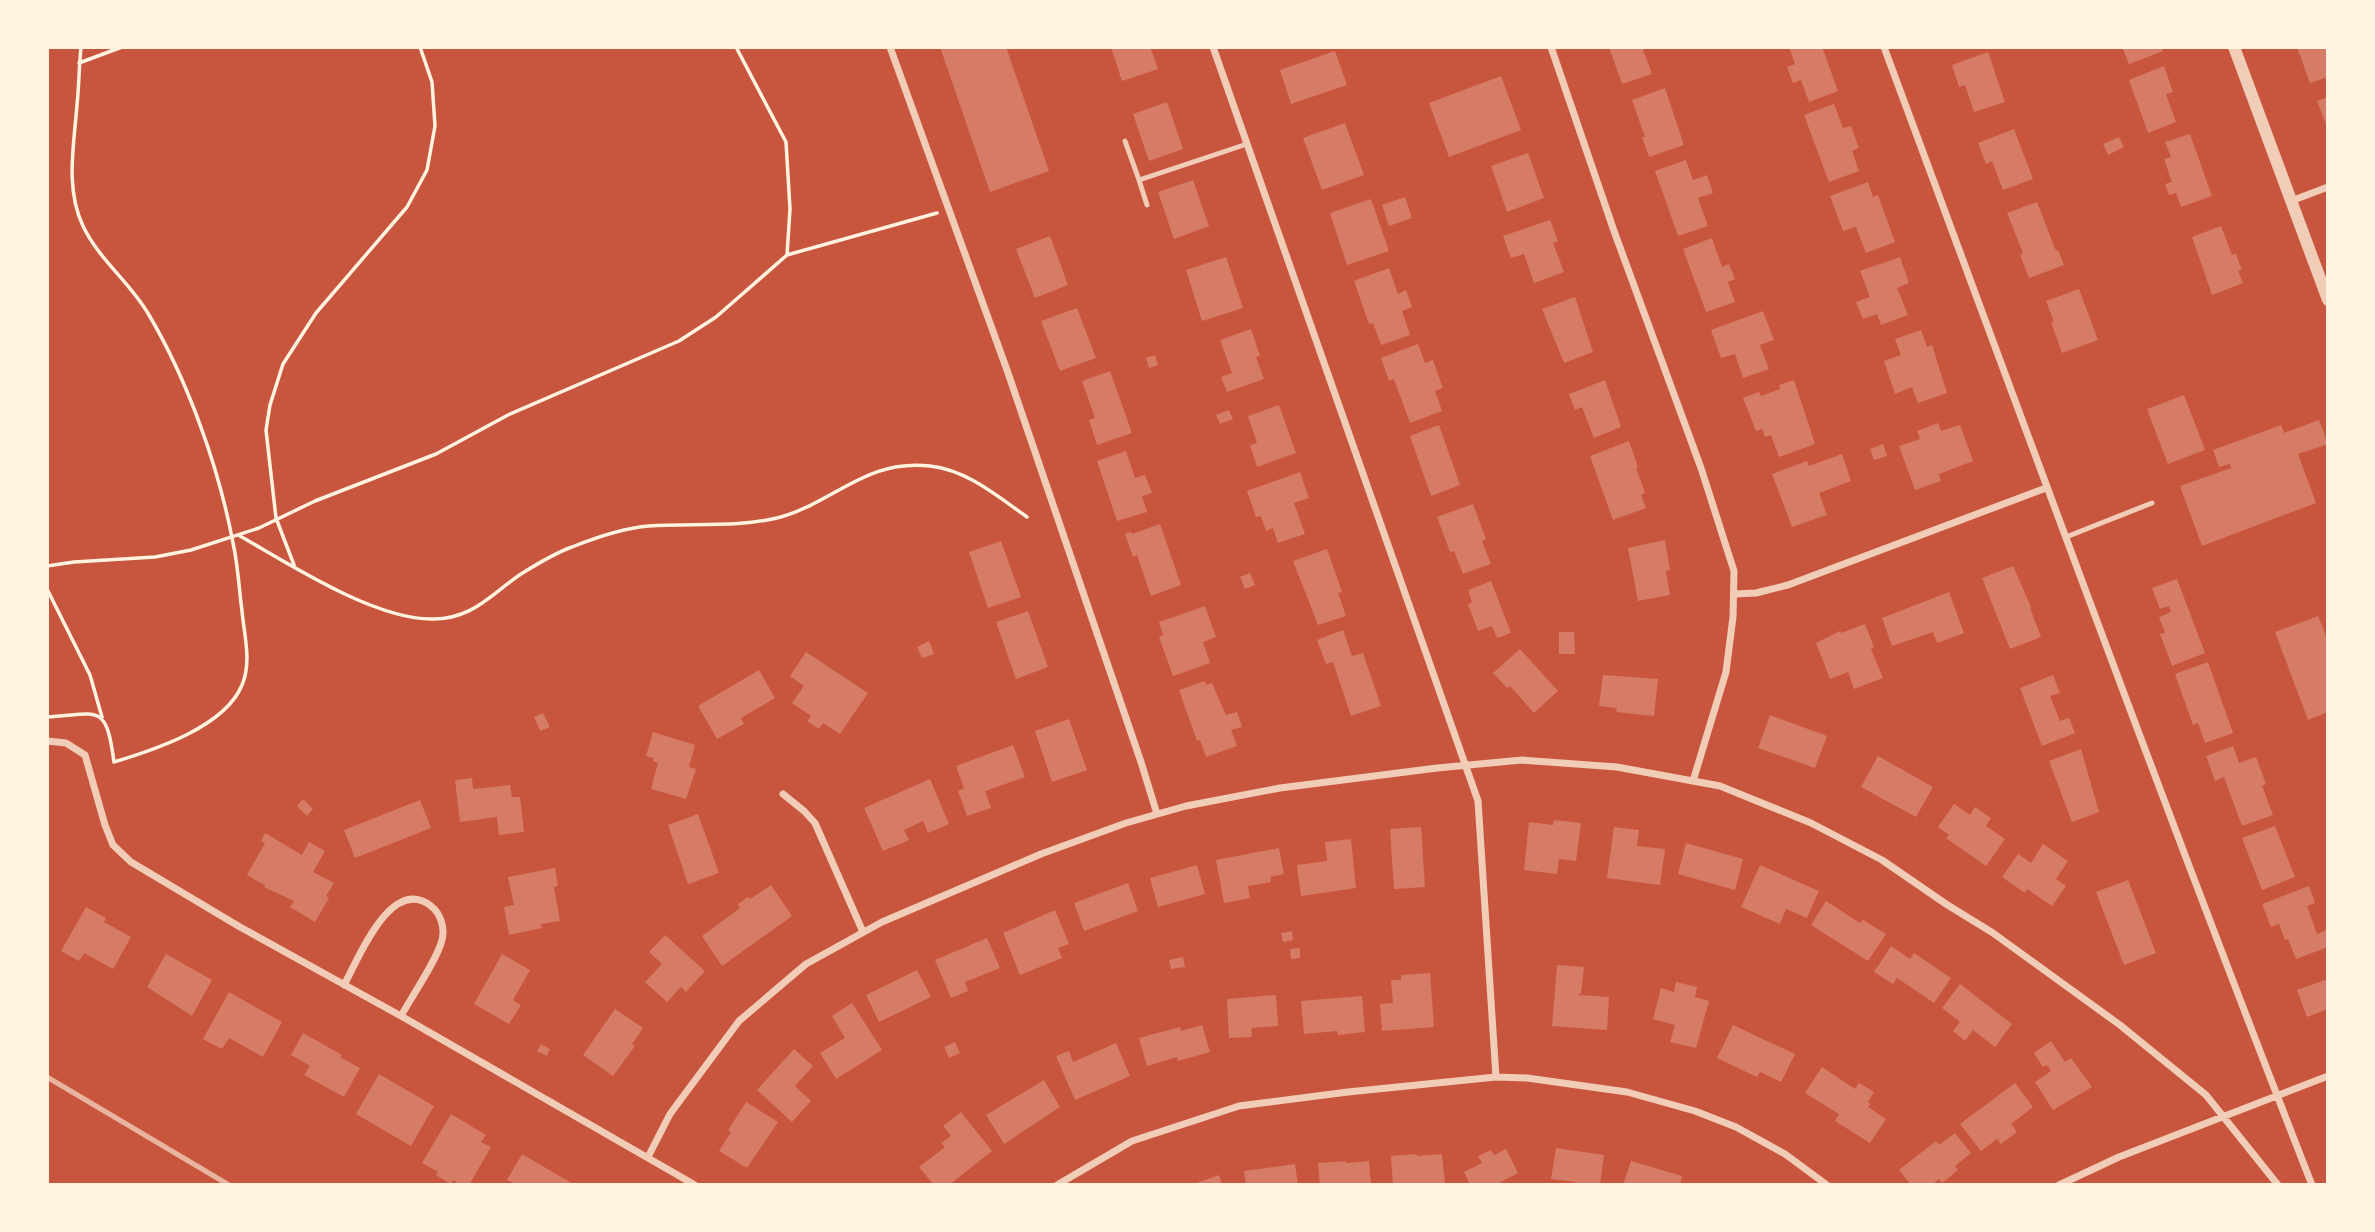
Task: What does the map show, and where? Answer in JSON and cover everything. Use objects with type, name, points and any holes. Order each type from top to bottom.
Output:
[{"type":"street","points":[[890,47],[1015,395],[1157,814]]},
{"type":"street","points":[[1213,47],[1478,801],[1496,1077]]},
{"type":"street","points":[[1551,47],[1614,231],[1701,468],[1734,571],[1733,617],[1726,672],[1693,781]]},
{"type":"street","points":[[1884,47],[2046,488],[2312,1185]]},
{"type":"street","points":[[2234,47],[2328,300]]},
{"type":"street","points":[[2291,201],[2328,187]]},
{"type":"street","points":[[1734,594],[1756,593],[1788,585],[2046,488]]},
{"type":"street","points":[[47,741],[66,743],[85,755],[113,845],[131,862],[240,927],[695,1185]]},
{"type":"street","points":[[648,1157],[670,1114],[738,1021],[806,964],[882,922],[1041,854],[1186,806],[1280,788],[1522,760],[1617,767],[1720,786],[1811,823],[1882,860],[1945,904],[1993,933],[2119,1025],[2206,1095],[2278,1185]]},
{"type":"street","points":[[783,794],[815,823],[863,932]]},
{"type":"street","points":[[344,985],[370,936],[389,908],[402,900],[424,902],[433,907],[439,915],[443,925],[442,941],[401,1016]]},
{"type":"street","points":[[2059,1185],[2119,1157],[2328,1076]]},
{"type":"street","points":[[1057,1185],[1132,1141],[1239,1106],[1496,1077],[1527,1078],[1627,1092],[1695,1111],[1737,1127],[1785,1154],[1827,1185]]},
{"type":"lane","points":[[1125,141],[1147,205]]},
{"type":"lane","points":[[1139,180],[1247,144]]},
{"type":"lane","points":[[2066,537],[2152,503]]},
{"type":"path","points":[[47,589],[90,675],[102,717],[110,734],[114,762],[169,743],[206,724],[229,705],[243,685],[247,659],[232,537],[212,458],[170,351],[147,311],[105,259],[82,225],[74,194],[71,161],[80,47]]},
{"type":"path","points":[[79,63],[122,47]]},
{"type":"path","points":[[294,566],[276,518],[266,430],[270,405],[283,364],[316,313],[407,207],[427,170],[435,126],[432,82],[420,47]]},
{"type":"path","points":[[736,47],[786,142],[790,209],[787,255]]},
{"type":"path","points":[[47,566],[155,557],[191,550],[259,528],[276,518],[436,454],[508,415],[678,341],[716,317],[787,255],[949,209]]},
{"type":"path","points":[[239,535],[335,590],[396,614],[433,619],[459,616],[478,607],[520,575],[569,548],[606,534],[646,527],[745,523],[781,517],[807,507],[863,476],[889,468],[930,466],[966,475],[1027,517]]},
{"type":"path","points":[[47,717],[86,713],[102,717]]},
{"type":"building","points":[[940,47],[1006,47],[1049,171],[990,192]]},
{"type":"building","points":[[1111,47],[1150,47],[1158,69],[1122,81]]},
{"type":"building","points":[[1609,47],[1642,47],[1652,74],[1622,84]]},
{"type":"building","points":[[1789,47],[1822,47],[1838,91],[1809,102],[1801,80],[1793,83],[1787,67],[1795,64]]},
{"type":"building","points":[[2122,47],[2161,47],[2163,51],[2129,64]]},
{"type":"building","points":[[2297,47],[2326,47],[2328,77],[2310,83]]},
{"type":"building","points":[[1335,51],[1347,85],[1291,104],[1280,70]]},
{"type":"building","points":[[1988,52],[2005,102],[1974,112],[1965,85],[1959,87],[1952,65]]},
{"type":"building","points":[[2164,66],[2173,92],[2166,94],[2176,122],[2148,133],[2129,80]]},
{"type":"building","points":[[1501,76],[1521,130],[1449,157],[1429,103]]},
{"type":"building","points":[[1665,88],[1684,145],[1649,157],[1632,100]]},
{"type":"building","points":[[2328,97],[2328,129],[2317,101]]},
{"type":"building","points":[[1167,102],[1183,149],[1149,161],[1133,114]]},
{"type":"building","points":[[1834,104],[1843,128],[1851,126],[1859,148],[1852,151],[1859,171],[1829,182],[1804,115]]},
{"type":"building","points":[[1345,123],[1364,175],[1322,190],[1303,138]]},
{"type":"building","points":[[2014,129],[2033,179],[2003,190],[1992,161],[1986,164],[1978,143]]},
{"type":"building","points":[[2190,134],[2212,196],[2181,207],[2176,193],[2169,195],[2165,184],[2172,182],[2164,159],[2171,157],[2165,142]]},
{"type":"building","points":[[2119,137],[2124,147],[2108,155],[2103,144]]},
{"type":"building","points":[[1528,153],[1544,198],[1507,212],[1491,166]]},
{"type":"building","points":[[1686,160],[1693,180],[1707,175],[1713,193],[1698,198],[1708,226],[1678,236],[1655,171]]},
{"type":"building","points":[[1193,180],[1209,226],[1174,239],[1158,192]]},
{"type":"building","points":[[1868,182],[1873,197],[1878,195],[1895,242],[1866,253],[1856,227],[1843,231],[1830,196]]},
{"type":"building","points":[[1405,197],[1412,218],[1389,226],[1382,205]]},
{"type":"building","points":[[1371,199],[1389,251],[1347,265],[1330,213]]},
{"type":"building","points":[[2037,202],[2064,265],[2029,278],[2020,255],[2023,253],[2007,213]]},
{"type":"building","points":[[1550,220],[1558,241],[1553,243],[1564,272],[1534,283],[1524,254],[1511,258],[1503,236]]},
{"type":"building","points":[[2221,226],[2232,255],[2236,254],[2243,283],[2212,295],[2192,237]]},
{"type":"building","points":[[1050,236],[1068,285],[1035,298],[1016,249]]},
{"type":"building","points":[[1712,238],[1722,267],[1729,264],[1735,279],[1728,282],[1735,302],[1706,312],[1683,249]]},
{"type":"building","points":[[1226,257],[1243,308],[1202,321],[1186,270]]},
{"type":"building","points":[[1900,257],[1909,283],[1897,288],[1908,315],[1881,325],[1877,314],[1863,319],[1856,302],[1870,297],[1860,271]]},
{"type":"building","points":[[1389,268],[1398,294],[1406,290],[1412,307],[1402,311],[1410,335],[1381,345],[1373,323],[1369,324],[1354,281]]},
{"type":"building","points":[[2079,289],[2098,340],[2062,353],[2046,301]]},
{"type":"building","points":[[1575,297],[1593,352],[1564,363],[1542,309]]},
{"type":"building","points":[[1077,308],[1096,358],[1060,371],[1041,321]]},
{"type":"building","points":[[1763,311],[1774,340],[1760,345],[1769,369],[1743,378],[1735,354],[1721,358],[1711,330]]},
{"type":"building","points":[[1251,329],[1260,356],[1256,357],[1264,379],[1227,392],[1221,377],[1232,373],[1220,340]]},
{"type":"building","points":[[1921,330],[1927,347],[1932,345],[1947,393],[1918,403],[1912,387],[1895,394],[1884,361],[1901,355],[1895,339]]},
{"type":"building","points":[[1418,344],[1425,363],[1433,360],[1443,388],[1435,391],[1442,411],[1410,423],[1394,379],[1389,381],[1381,358]]},
{"type":"building","points":[[1155,355],[1158,365],[1149,368],[1146,358]]},
{"type":"building","points":[[1110,371],[1132,433],[1097,445],[1089,420],[1095,418],[1082,381]]},
{"type":"building","points":[[1605,380],[1621,427],[1594,438],[1582,407],[1575,410],[1569,394]]},
{"type":"building","points":[[1794,380],[1815,444],[1779,457],[1771,435],[1765,437],[1762,429],[1756,431],[1743,398],[1759,392],[1761,396]]},
{"type":"building","points":[[2184,395],[2205,450],[2168,464],[2147,409]]},
{"type":"building","points":[[1279,405],[1296,453],[1257,467],[1250,445],[1257,443],[1248,416]]},
{"type":"building","points":[[1229,410],[1233,419],[1220,424],[1216,415]]},
{"type":"building","points":[[2319,420],[2328,444],[2298,454],[2316,503],[2202,546],[2180,486],[2231,468],[2230,464],[2219,467],[2213,450],[2281,425],[2284,433]]},
{"type":"building","points":[[1938,423],[1941,431],[1960,425],[1973,461],[1939,474],[1941,481],[1915,490],[1899,446],[1920,439],[1917,431]]},
{"type":"building","points":[[1439,425],[1460,485],[1431,496],[1410,436]]},
{"type":"building","points":[[1629,441],[1645,493],[1641,495],[1646,508],[1613,520],[1590,456]]},
{"type":"building","points":[[1883,444],[1887,456],[1874,460],[1870,449]]},
{"type":"building","points":[[1126,451],[1135,478],[1145,475],[1152,493],[1142,496],[1147,512],[1117,521],[1097,461]]},
{"type":"building","points":[[1842,454],[1851,481],[1819,493],[1827,515],[1792,527],[1772,474],[1807,461],[1809,466]]},
{"type":"building","points":[[1300,472],[1309,498],[1294,503],[1305,534],[1278,543],[1273,528],[1266,531],[1261,516],[1256,517],[1247,491]]},
{"type":"building","points":[[1473,504],[1486,539],[1482,541],[1491,564],[1463,574],[1454,551],[1450,552],[1437,517]]},
{"type":"building","points":[[1160,524],[1181,585],[1151,596],[1137,555],[1133,557],[1125,534]]},
{"type":"building","points":[[1665,540],[1670,570],[1666,571],[1670,595],[1638,601],[1628,548]]},
{"type":"building","points":[[1001,541],[1021,597],[988,608],[969,552]]},
{"type":"building","points":[[1327,549],[1342,592],[1338,593],[1346,616],[1318,625],[1293,561]]},
{"type":"building","points":[[2013,566],[2041,637],[2010,649],[1982,578]]},
{"type":"building","points":[[1250,573],[1255,585],[1245,589],[1240,577]]},
{"type":"building","points":[[2177,579],[2205,653],[2172,666],[2160,634],[2165,633],[2159,617],[2171,612],[2169,606],[2160,609],[2152,588]]},
{"type":"building","points":[[1491,581],[1511,633],[1497,638],[1492,626],[1478,631],[1468,604],[1472,602],[1468,590]]},
{"type":"building","points":[[1949,592],[1964,633],[1937,643],[1933,632],[1892,646],[1882,618]]},
{"type":"building","points":[[1205,606],[1216,637],[1203,642],[1210,663],[1173,676],[1159,637],[1163,635],[1159,622]]},
{"type":"building","points":[[1028,611],[1048,667],[1016,679],[996,622]]},
{"type":"building","points":[[2318,616],[2328,641],[2328,712],[2308,720],[2275,632]]},
{"type":"building","points":[[1865,624],[1874,647],[1871,649],[1883,678],[1854,689],[1848,672],[1830,679],[1816,643],[1840,631],[1841,633]]},
{"type":"building","points":[[1343,630],[1352,656],[1363,653],[1381,706],[1351,716],[1333,662],[1326,664],[1317,640]]},
{"type":"building","points":[[1559,632],[1574,632],[1575,654],[1559,654]]},
{"type":"building","points":[[929,641],[934,654],[922,658],[917,647]]},
{"type":"building","points":[[1520,649],[1558,691],[1534,713],[1510,686],[1507,688],[1493,673]]},
{"type":"building","points":[[806,652],[868,693],[840,734],[823,723],[819,729],[807,721],[811,716],[792,703],[804,686],[790,676]]},
{"type":"building","points":[[2208,662],[2233,733],[2205,743],[2198,723],[2193,725],[2175,674]]},
{"type":"building","points":[[759,670],[775,698],[741,718],[744,724],[717,739],[698,706]]},
{"type":"building","points":[[1603,675],[1658,679],[1654,716],[1616,712],[1617,708],[1599,706]]},
{"type":"building","points":[[2053,675],[2060,693],[2050,696],[2060,721],[2069,718],[2075,733],[2042,746],[2020,688]]},
{"type":"building","points":[[1205,681],[1206,685],[1212,683],[1226,715],[1237,712],[1242,727],[1231,730],[1237,746],[1206,757],[1200,740],[1197,741],[1179,690]]},
{"type":"building","points":[[543,713],[550,727],[540,731],[534,717]]},
{"type":"building","points":[[1770,715],[1827,736],[1815,768],[1758,748]]},
{"type":"building","points":[[1069,719],[1087,770],[1052,782],[1035,731]]},
{"type":"building","points":[[653,732],[695,745],[689,767],[696,769],[686,799],[651,789],[658,763],[646,756]]},
{"type":"building","points":[[1013,745],[1025,777],[985,791],[991,808],[967,816],[958,791],[964,788],[956,766]]},
{"type":"building","points":[[2233,746],[2239,763],[2256,757],[2266,784],[2262,786],[2273,815],[2242,826],[2224,777],[2215,781],[2206,756]]},
{"type":"building","points":[[2081,749],[2099,812],[2072,822],[2049,761]]},
{"type":"building","points":[[1878,756],[1933,787],[1916,817],[1861,787]]},
{"type":"building","points":[[472,778],[473,789],[510,785],[512,797],[520,797],[524,832],[499,835],[497,817],[460,822],[455,780]]},
{"type":"building","points":[[930,779],[949,824],[928,833],[923,821],[904,830],[909,840],[883,851],[864,808]]},
{"type":"building","points":[[303,799],[313,809],[307,816],[297,806]]},
{"type":"building","points":[[420,800],[431,828],[355,858],[344,830]]},
{"type":"building","points":[[1954,804],[1970,815],[1975,807],[1991,818],[1986,826],[2005,839],[1986,866],[1946,838],[1949,835],[1938,827]]},
{"type":"building","points":[[698,814],[719,873],[688,884],[668,825]]},
{"type":"building","points":[[1554,820],[1581,823],[1576,861],[1559,859],[1557,874],[1524,870],[1529,822],[1553,825]]},
{"type":"building","points":[[2275,826],[2295,877],[2262,890],[2242,838]]},
{"type":"building","points":[[1421,827],[1425,887],[1394,889],[1390,829]]},
{"type":"building","points":[[1614,827],[1639,830],[1637,846],[1665,849],[1660,885],[1607,878]]},
{"type":"building","points":[[265,833],[302,855],[309,842],[325,851],[313,872],[334,883],[315,922],[290,907],[294,901],[264,887],[266,886],[247,875],[265,843],[261,841]]},
{"type":"building","points":[[1351,839],[1356,888],[1301,896],[1297,865],[1327,861],[1325,842]]},
{"type":"building","points":[[1686,843],[1743,859],[1735,890],[1678,874]]},
{"type":"building","points":[[2043,844],[2068,861],[2056,879],[2066,886],[2052,906],[2027,889],[2025,893],[2002,877],[2018,854],[2031,863]]},
{"type":"building","points":[[1279,848],[1284,874],[1270,877],[1271,882],[1248,886],[1250,898],[1224,903],[1216,860]]},
{"type":"building","points":[[1197,865],[1205,894],[1158,907],[1150,878]]},
{"type":"building","points":[[1760,865],[1819,891],[1807,918],[1786,909],[1780,924],[1741,907]]},
{"type":"building","points":[[555,868],[558,886],[554,887],[560,921],[541,924],[542,928],[509,935],[504,907],[514,905],[508,877]]},
{"type":"building","points":[[2128,880],[2156,953],[2124,965],[2096,892]]},
{"type":"building","points":[[1128,883],[1138,911],[1084,931],[1074,903]]},
{"type":"building","points":[[771,885],[792,916],[722,966],[702,936],[740,908],[738,904]]},
{"type":"building","points":[[2309,886],[2315,903],[2307,906],[2317,934],[2326,930],[2328,947],[2296,959],[2279,924],[2271,927],[2262,904]]},
{"type":"building","points":[[1826,901],[1860,923],[1863,920],[1886,934],[1868,961],[1811,925]]},
{"type":"building","points":[[86,907],[106,918],[104,922],[131,937],[113,969],[84,953],[79,961],[61,951]]},
{"type":"building","points":[[1055,910],[1069,944],[1058,948],[1062,958],[1020,975],[1003,933]]},
{"type":"building","points":[[1292,931],[1293,940],[1283,942],[1281,933]]},
{"type":"building","points":[[665,935],[705,971],[686,992],[681,987],[667,1002],[645,982],[662,964],[649,952]]},
{"type":"building","points":[[987,938],[1000,968],[965,982],[968,991],[951,998],[935,960]]},
{"type":"building","points":[[1891,946],[1910,959],[1914,953],[1951,978],[1934,1003],[1897,978],[1893,984],[1874,972]]},
{"type":"building","points":[[1300,948],[1300,958],[1291,959],[1290,949]]},
{"type":"building","points":[[166,954],[212,980],[192,1016],[147,987]]},
{"type":"building","points":[[502,954],[530,970],[513,1000],[521,1005],[509,1024],[474,1004]]},
{"type":"building","points":[[1183,957],[1185,967],[1171,969],[1169,960]]},
{"type":"building","points":[[1557,965],[1584,967],[1581,993],[1578,995],[1609,997],[1607,1030],[1552,1026]]},
{"type":"building","points":[[917,970],[931,997],[879,1022],[866,995]]},
{"type":"building","points":[[1430,973],[1434,1027],[1382,1031],[1380,1004],[1393,1003],[1391,980],[1401,980],[1401,975]]},
{"type":"building","points":[[2328,979],[2328,1009],[2307,1017],[2297,990]]},
{"type":"building","points":[[1676,982],[1697,987],[1695,997],[1709,1001],[1696,1048],[1670,1042],[1675,1025],[1653,1019],[1661,988],[1674,992]]},
{"type":"building","points":[[1960,984],[2012,1024],[1995,1047],[1973,1030],[1965,1041],[1953,1031],[1960,1022],[1942,1008]]},
{"type":"building","points":[[229,992],[282,1022],[263,1057],[229,1038],[222,1049],[203,1039]]},
{"type":"building","points":[[1276,995],[1278,1026],[1251,1028],[1252,1037],[1229,1038],[1227,999]]},
{"type":"building","points":[[1362,996],[1365,1032],[1338,1035],[1337,1031],[1304,1034],[1301,1001]]},
{"type":"building","points":[[852,1003],[882,1050],[836,1079],[820,1053],[845,1038],[832,1016]]},
{"type":"building","points":[[615,1009],[643,1028],[632,1044],[635,1046],[613,1076],[583,1055]]},
{"type":"building","points":[[1202,1025],[1210,1052],[1178,1061],[1177,1057],[1147,1066],[1139,1038],[1180,1027],[1181,1031]]},
{"type":"building","points":[[1733,1025],[1795,1054],[1781,1082],[1760,1072],[1757,1077],[1717,1058]]},
{"type":"building","points":[[303,1033],[360,1068],[344,1097],[304,1075],[310,1066],[291,1055]]},
{"type":"building","points":[[2051,1041],[2065,1062],[2071,1058],[2092,1087],[2053,1110],[2035,1082],[2051,1071],[2047,1065],[2043,1067],[2034,1053]]},
{"type":"building","points":[[955,1042],[960,1053],[949,1058],[944,1047]]},
{"type":"building","points":[[1116,1043],[1130,1076],[1075,1100],[1056,1056],[1069,1051],[1073,1062]]},
{"type":"building","points":[[541,1044],[550,1049],[547,1056],[537,1051]]},
{"type":"building","points":[[794,1049],[813,1066],[795,1086],[811,1101],[792,1122],[757,1090]]},
{"type":"building","points":[[1822,1067],[1855,1089],[1859,1083],[1874,1092],[1868,1107],[1886,1119],[1870,1143],[1835,1121],[1839,1114],[1805,1093]]},
{"type":"building","points":[[379,1074],[434,1106],[411,1146],[356,1114]]},
{"type":"building","points":[[1044,1080],[1060,1107],[1004,1144],[986,1115]]},
{"type":"building","points":[[2015,1083],[2033,1107],[2011,1124],[2017,1132],[2001,1144],[1997,1139],[1981,1151],[1960,1124]]},
{"type":"building","points":[[746,1102],[778,1122],[747,1168],[719,1151],[731,1132],[728,1130]]},
{"type":"building","points":[[961,1112],[992,1151],[949,1185],[934,1185],[919,1167],[945,1147],[941,1143],[951,1136],[943,1126]]},
{"type":"building","points":[[451,1114],[486,1135],[481,1142],[491,1147],[469,1185],[461,1185],[453,1180],[451,1184],[422,1163]]},
{"type":"building","points":[[1955,1133],[1971,1153],[1955,1166],[1958,1170],[1942,1183],[1939,1179],[1932,1185],[1911,1185],[1899,1170],[1936,1141],[1939,1145]]},
{"type":"building","points":[[1556,1148],[1604,1155],[1600,1185],[1576,1185],[1576,1182],[1551,1179]]},
{"type":"building","points":[[1506,1149],[1518,1173],[1495,1185],[1470,1185],[1464,1172],[1482,1163],[1478,1156],[1491,1150],[1494,1155]]},
{"type":"building","points":[[522,1154],[575,1185],[510,1185],[512,1182],[507,1180]]},
{"type":"building","points":[[1442,1154],[1445,1184],[1393,1185],[1391,1156]]},
{"type":"building","points":[[1369,1161],[1371,1185],[1320,1185],[1318,1163]]},
{"type":"building","points":[[1631,1161],[1682,1176],[1680,1185],[1623,1185]]},
{"type":"building","points":[[1295,1164],[1298,1185],[1246,1185],[1244,1171]]},
{"type":"building","points":[[1219,1175],[1222,1185],[1194,1185],[1194,1184]]},
{"type":"railway","points":[[47,1077],[229,1185]]}]
